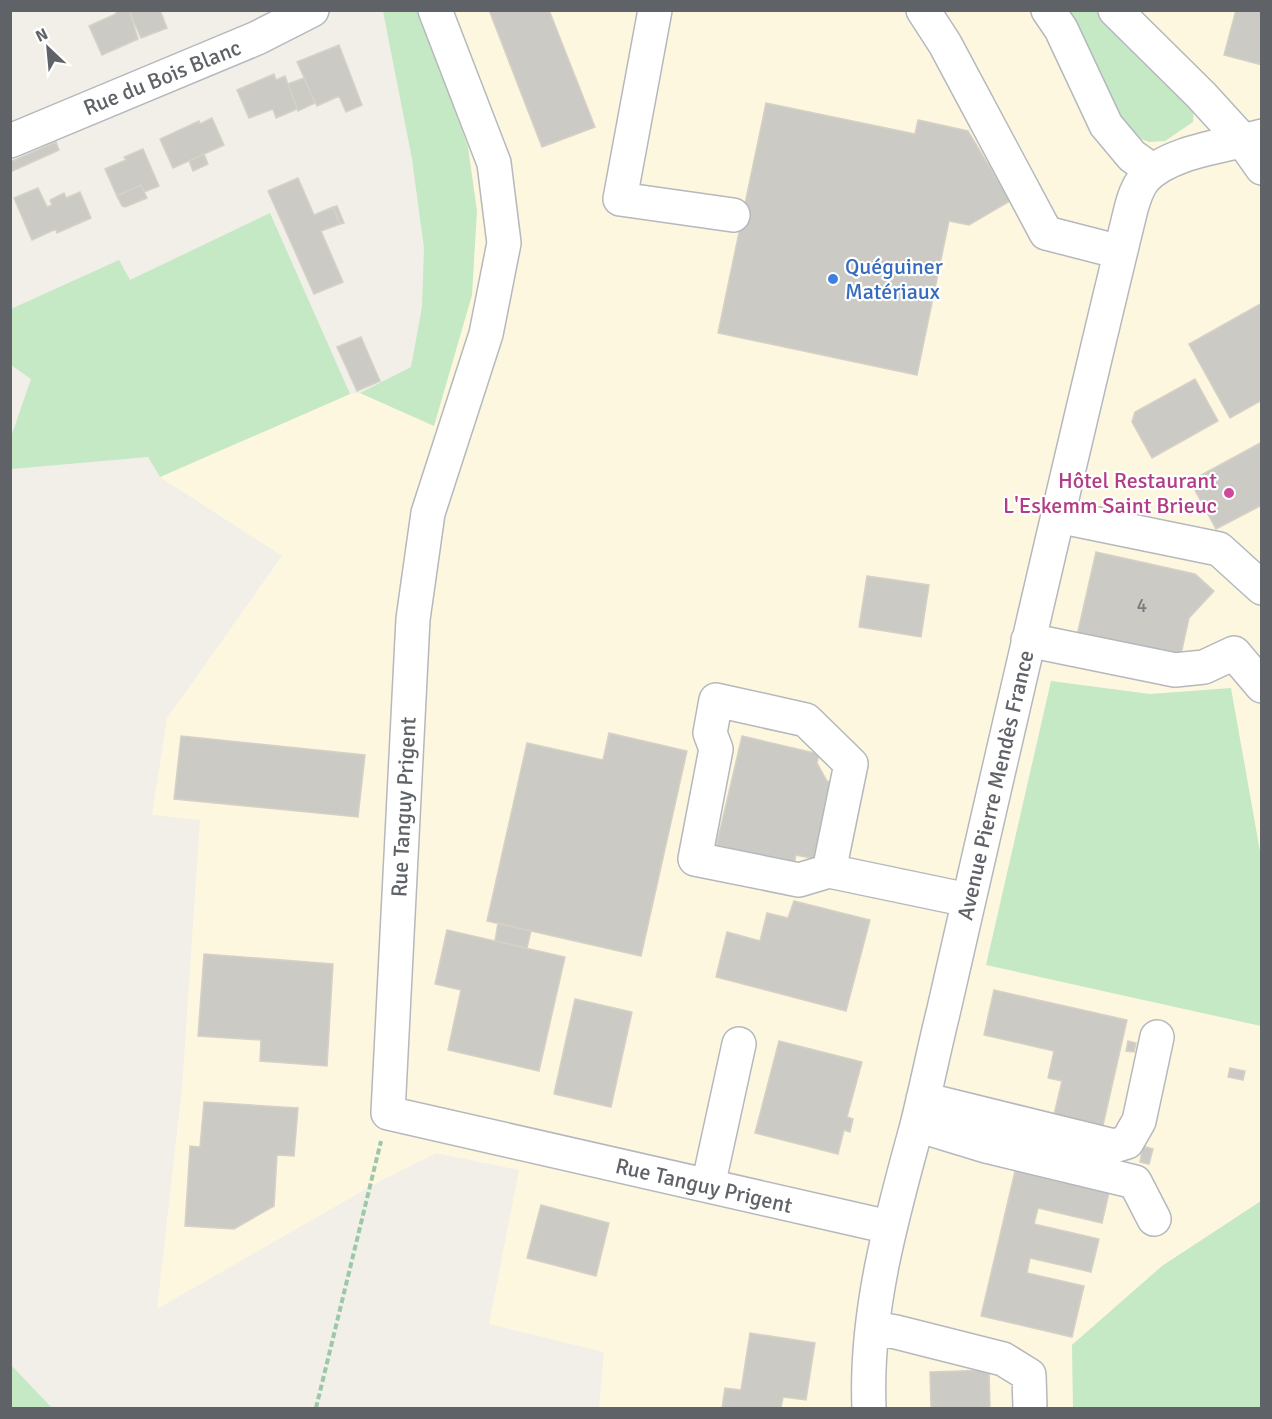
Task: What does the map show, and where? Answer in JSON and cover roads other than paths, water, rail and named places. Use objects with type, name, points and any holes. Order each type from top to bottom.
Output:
[{"type":"street","name":"Rue du Bois Blanc","points":[[10,141],[257,38],[312,10]]},
{"type":"street","name":"Rue Tanguy Prigent","points":[[435,10],[494,164],[504,243],[486,334],[428,513],[413,619],[388,1113],[889,1227]]},
{"type":"street","points":[[656,10],[620,199],[733,215]]},
{"type":"street","points":[[923,10],[945,44],[1046,233],[1120,252]]},
{"type":"street","points":[[1048,10],[1061,29],[1106,125],[1132,156],[1153,171],[1170,161],[1193,153],[1252,138]]},
{"type":"street","points":[[1115,10],[1201,95],[1252,138],[1262,168]]},
{"type":"street","name":"Avenue Pierre Mendès France","points":[[869,1408],[873,1328],[889,1227],[920,1112],[1120,252],[1138,188],[1153,171]]},
{"type":"street","points":[[1058,516],[1219,549],[1262,588]]},
{"type":"street","points":[[1028,640],[1175,670],[1204,667],[1234,653],[1262,686]]},
{"type":"street","points":[[829,871],[851,764],[806,720],[716,700],[710,733],[716,749],[694,858],[799,880],[829,871],[968,900]]},
{"type":"street","points":[[920,1112],[1114,1146],[1127,1142],[1139,1121],[1157,1037]]},
{"type":"street","points":[[708,1186],[739,1044]]},
{"type":"street","points":[[920,1112],[986,1146],[1135,1182],[1154,1219]]},
{"type":"street","points":[[873,1328],[1003,1359],[1029,1376],[1030,1408]]},
{"type":"place","name":"Quéguiner Matériaux","points":[[833,279]]},
{"type":"place","name":"Hôtel Restaurant L'Eskemm Saint Brieuc","points":[[1229,493]]}]
